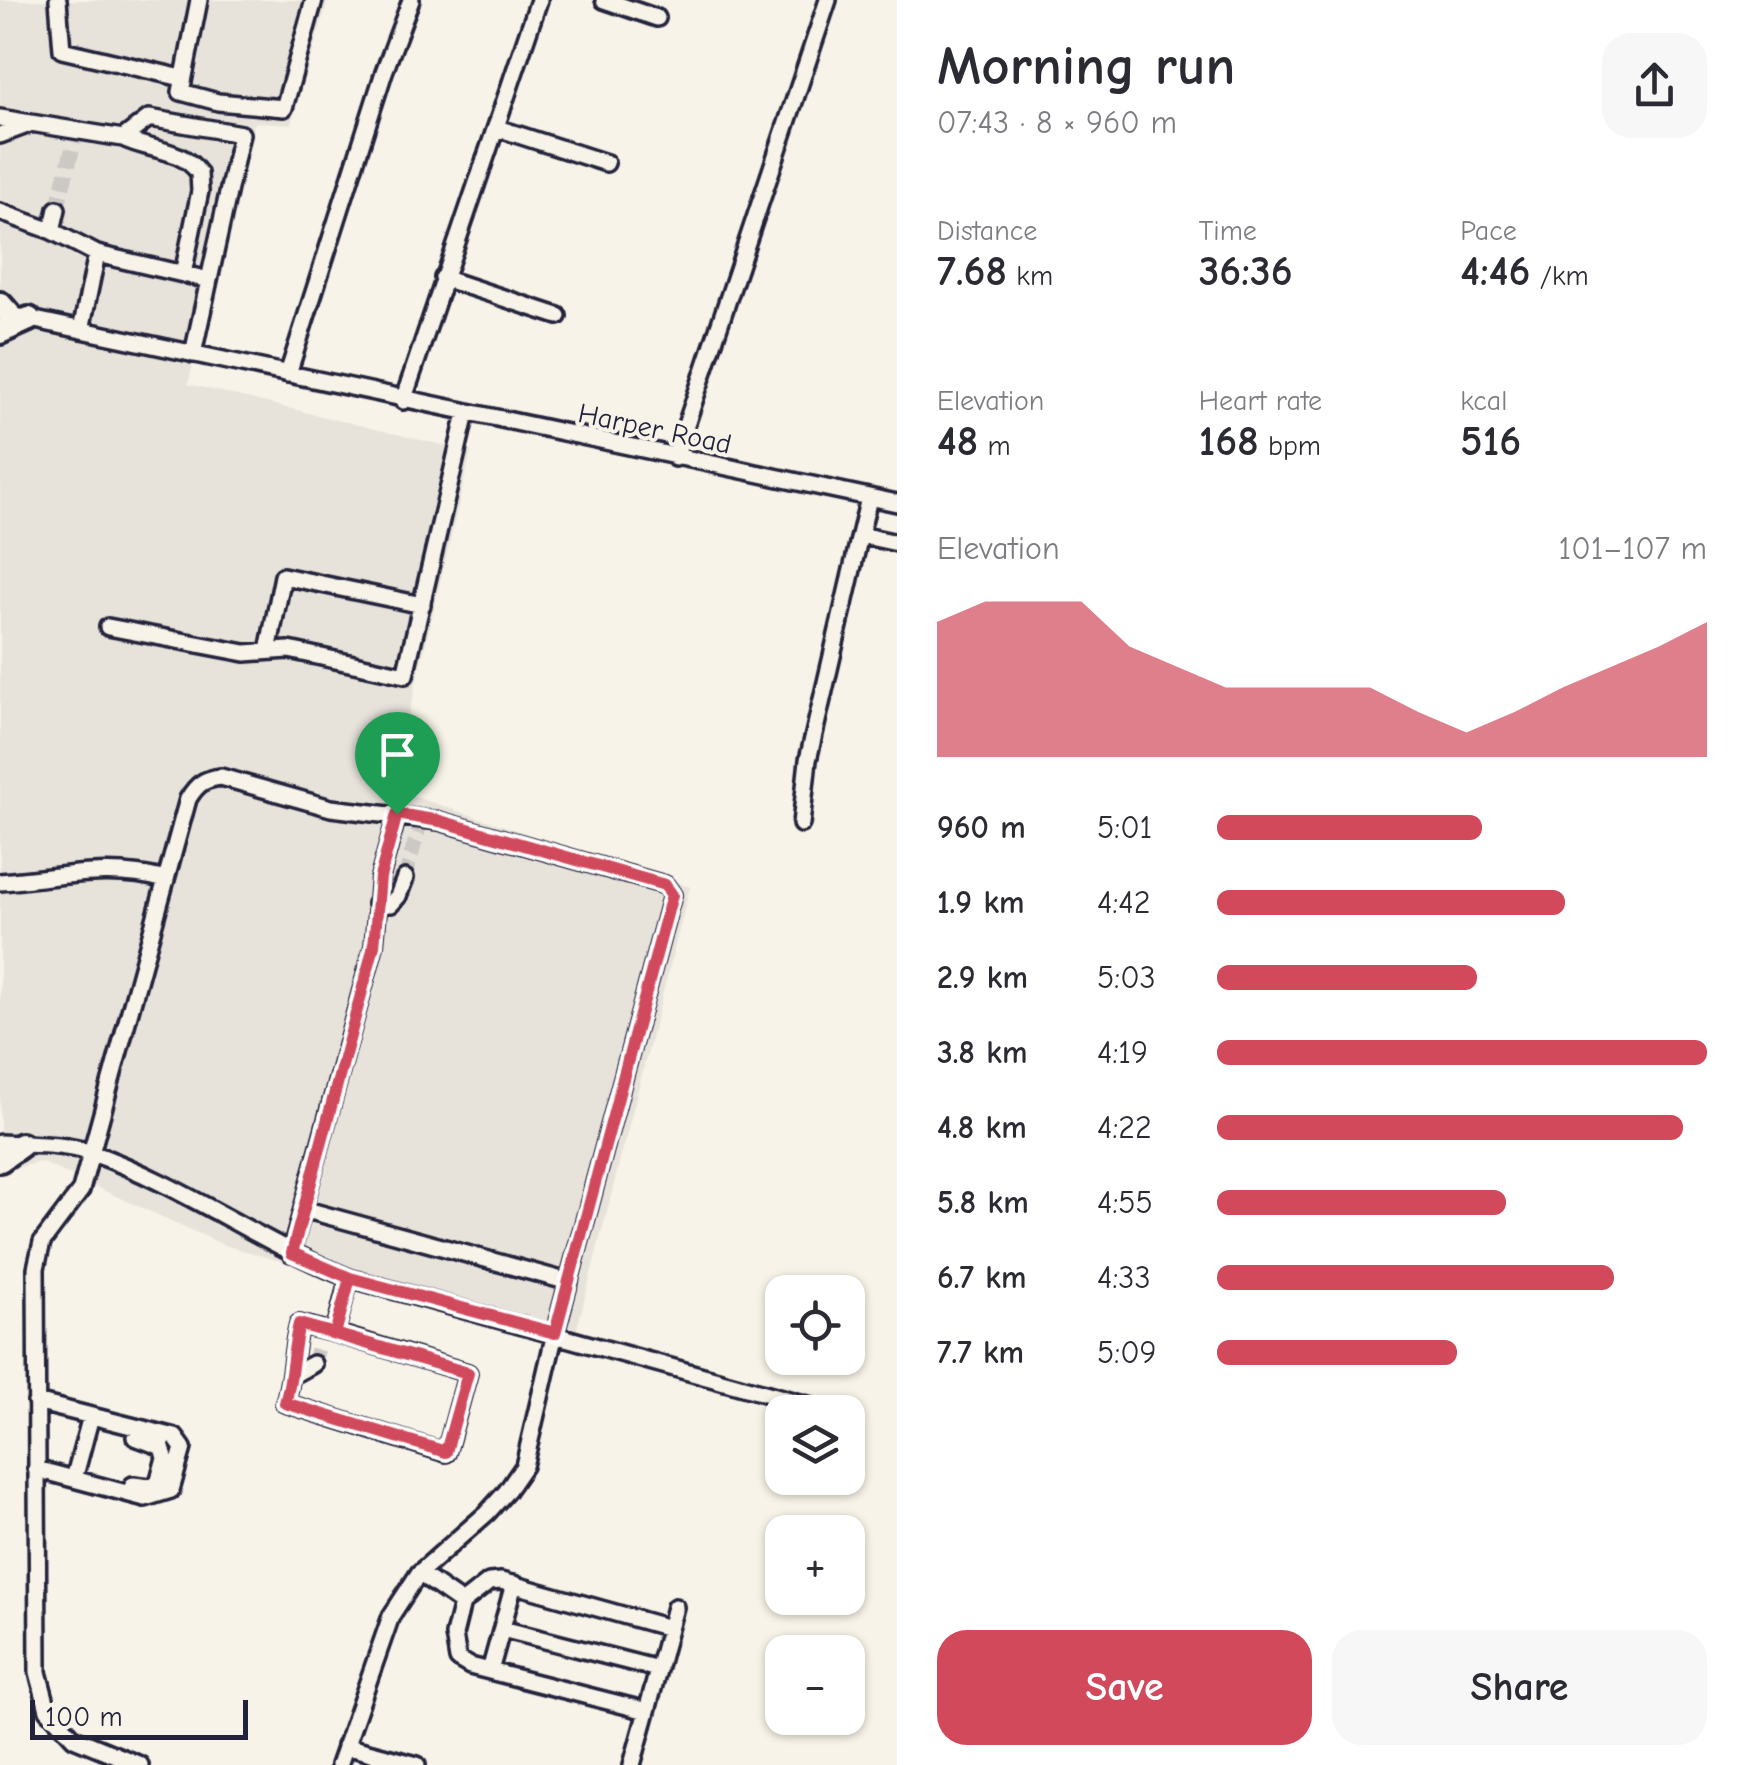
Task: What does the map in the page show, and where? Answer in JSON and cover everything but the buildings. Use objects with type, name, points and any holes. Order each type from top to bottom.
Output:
[{"type":"highway","points":[[0,1160],[10,1144]]},
{"type":"street","points":[[58,0],[62,50],[182,78]]},
{"type":"street","points":[[199,0],[182,92],[218,102],[284,108],[314,0]]},
{"type":"street","points":[[288,374],[384,72],[412,0]]},
{"type":"street","points":[[403,401],[539,0]]},
{"type":"street","points":[[604,0],[658,18]]},
{"type":"street","points":[[675,458],[828,0]]},
{"type":"street","points":[[0,118],[76,134],[123,138],[181,155],[199,173],[200,191],[182,274]]},
{"type":"street","points":[[123,138],[149,118],[241,134],[194,354]]},
{"type":"street","points":[[0,135],[30,124]]},
{"type":"street","points":[[497,128],[606,163]]},
{"type":"street","points":[[52,231],[56,209]]},
{"type":"street","points":[[0,212],[8,222],[52,231],[97,254],[209,280]]},
{"type":"street","points":[[81,330],[97,254]]},
{"type":"street","points":[[443,278],[558,316]]},
{"type":"street","name":"Harper Road","points":[[8,316],[897,503]]},
{"type":"street","points":[[108,628],[245,653],[289,650],[405,676],[466,414]]},
{"type":"street","points":[[801,824],[808,760],[869,498]]},
{"type":"street","points":[[860,535],[897,544]]},
{"type":"street","points":[[268,651],[283,576],[422,605]]},
{"type":"street","points":[[140,1765],[103,1758],[74,1738],[48,1710],[38,1672],[36,1268],[42,1242],[81,1190],[188,799],[207,779],[237,779],[331,808],[397,814],[670,889],[667,914],[555,1333],[524,1466],[487,1513],[419,1573],[391,1616],[339,1765]]},
{"type":"street","points":[[292,1253],[374,946],[376,904],[397,814]]},
{"type":"street","points":[[0,882],[98,870],[137,872],[166,880]]},
{"type":"street","points":[[376,904],[391,904],[405,878]]},
{"type":"street","points":[[10,1144],[69,1147],[91,1153],[350,1278],[773,1395]]},
{"type":"street","points":[[303,1209],[569,1282]]},
{"type":"street","points":[[325,1336],[350,1278]]},
{"type":"street","points":[[299,1324],[325,1336],[468,1373],[446,1452],[285,1403],[293,1375],[291,1355],[299,1324]]},
{"type":"street","points":[[293,1375],[313,1364]]},
{"type":"street","points":[[36,1402],[175,1437],[182,1448],[170,1490],[146,1498],[36,1468]]},
{"type":"street","points":[[78,1480],[93,1416]]},
{"type":"street","points":[[419,1573],[462,1603]]},
{"type":"street","points":[[647,1711],[490,1671],[458,1659],[454,1635],[462,1603],[489,1582],[501,1580],[669,1628]]},
{"type":"street","points":[[490,1671],[514,1584]]},
{"type":"street","points":[[632,1765],[675,1607]]},
{"type":"street","points":[[502,1629],[658,1669]]},
{"type":"street","points":[[345,1746],[417,1765]]},
{"type":"shaded area","points":[[0,0],[328,0],[291,124],[254,122],[188,384],[471,452],[391,789],[690,887],[573,1344],[224,1245],[41,1162],[0,1172]]},
{"type":"tunnel","points":[[57,209],[75,139]]},
{"type":"tunnel","points":[[405,878],[419,828]]},
{"type":"tunnel","points":[[313,1364],[319,1343]]},
{"type":"route","points":[[397,814],[380,877],[374,946],[292,1253],[350,1278],[335,1334],[299,1324],[285,1403],[446,1452],[468,1373],[335,1334],[350,1278],[555,1333],[672,895],[665,885],[440,821],[397,814]]}]
